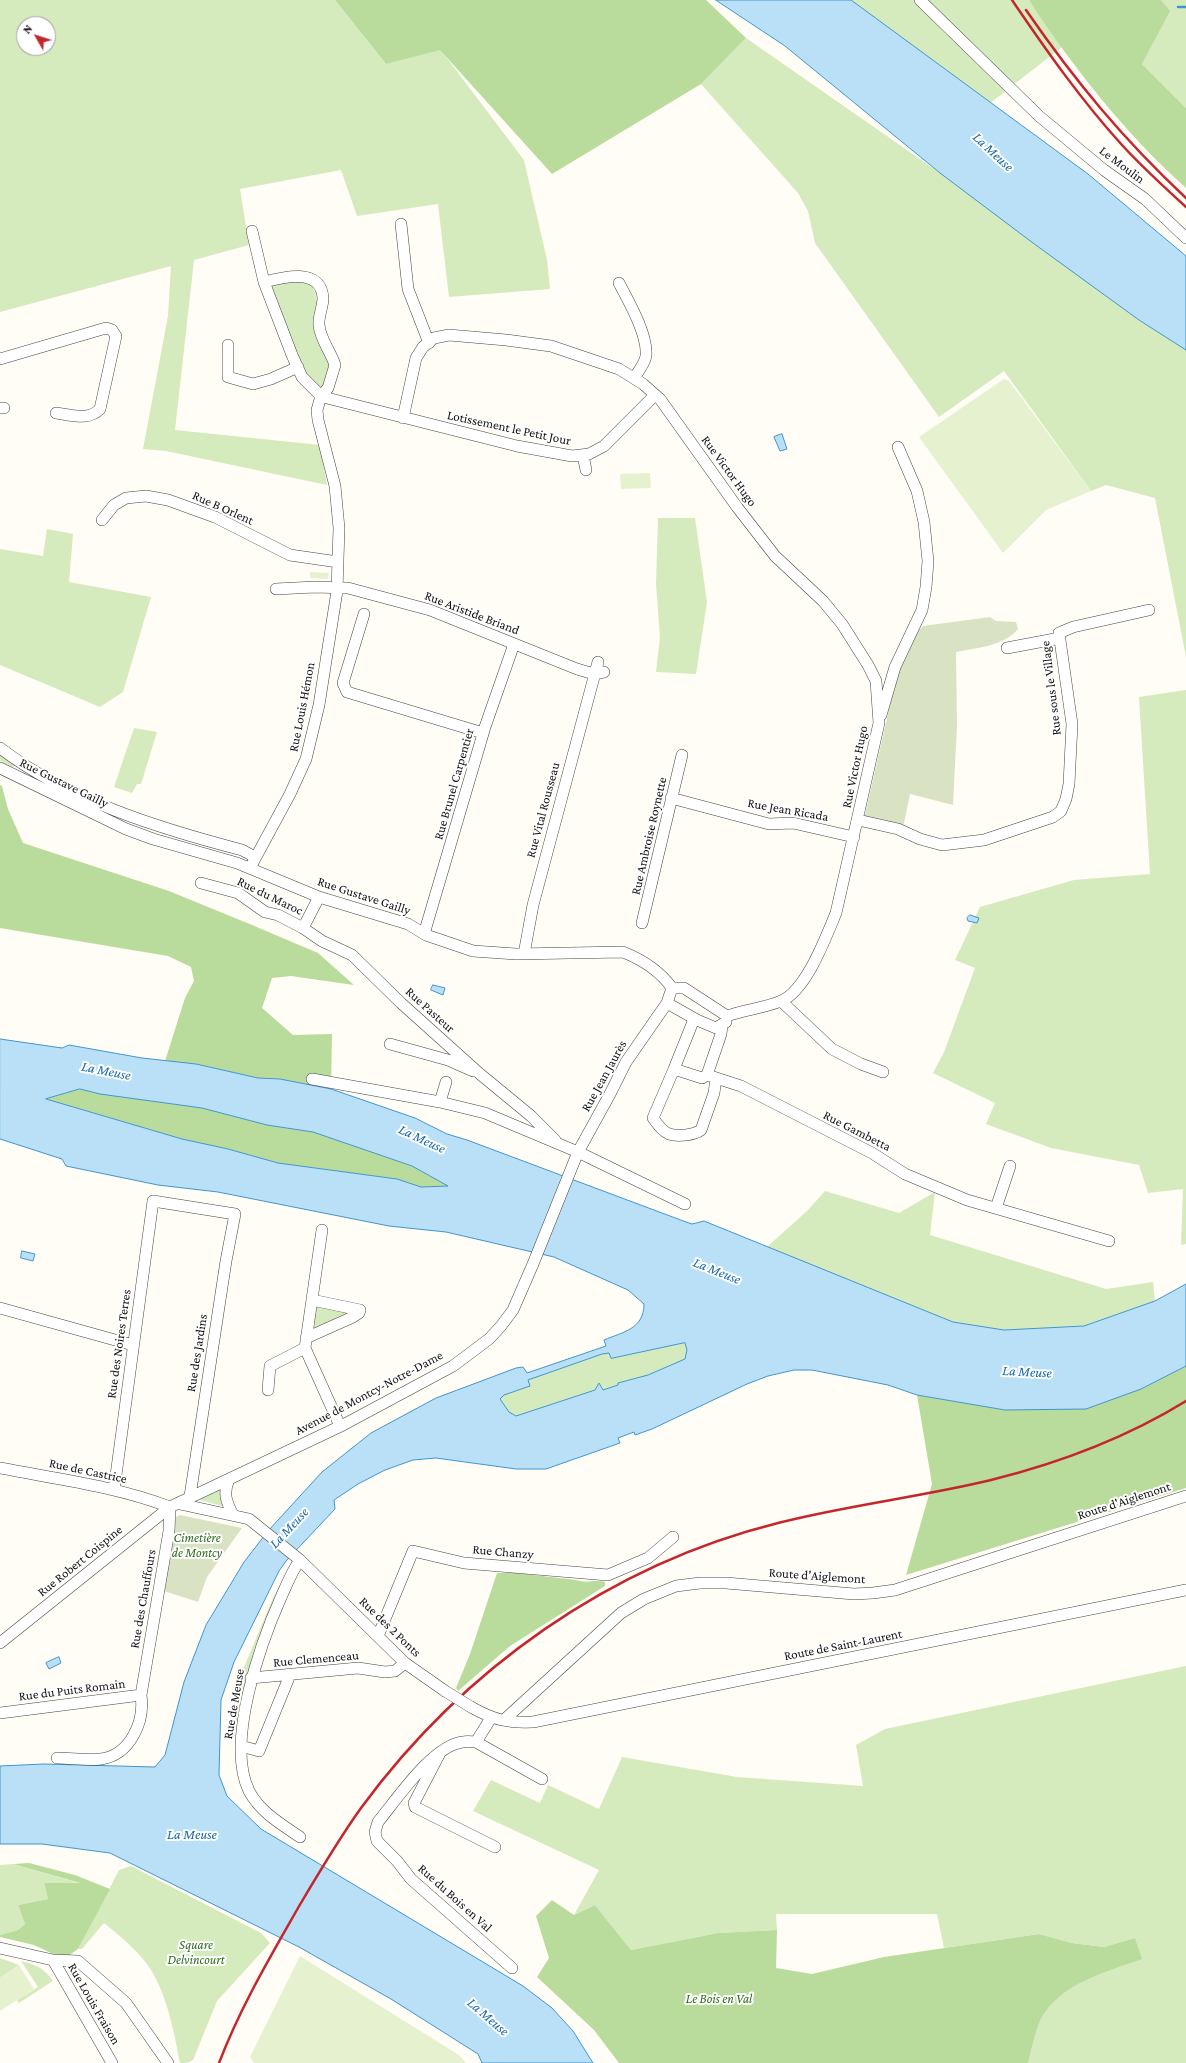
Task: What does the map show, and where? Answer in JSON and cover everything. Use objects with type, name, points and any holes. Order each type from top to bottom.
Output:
[{"type":"street","name":"Le Moulin","points":[[920,0],[1039,116],[1104,170],[1145,199],[1186,238]]},
{"type":"street","points":[[401,224],[408,289],[429,343]]},
{"type":"street","points":[[252,231],[264,282],[298,367],[309,385],[321,396]]},
{"type":"street","name":"Rue Louis Hémon","points":[[250,868],[290,794],[306,759],[314,733],[337,587],[339,528],[335,486],[327,450],[318,420],[317,410],[321,396],[328,388],[335,365],[319,325],[323,297],[320,288],[311,279],[301,276],[286,276],[264,282]]},
{"type":"street","points":[[619,283],[629,301],[644,341],[646,358],[634,378]]},
{"type":"street","points":[[0,359],[106,328],[112,330],[116,336],[100,409],[95,414],[87,417],[56,414]]},
{"type":"street","points":[[402,418],[416,358],[423,347],[434,338],[449,335],[551,346],[619,369],[634,378],[655,395]]},
{"type":"street","points":[[228,345],[228,377],[253,384],[271,379],[298,367]]},
{"type":"street","name":"Lotissement le Petit Jour","points":[[321,396],[402,418],[517,446],[572,456],[589,454],[604,446],[655,395]]},
{"type":"street","name":"Rue Victor Hugo","points":[[655,395],[775,556],[823,601],[842,624],[868,665],[876,681],[879,723],[836,913],[826,940],[799,986],[791,995],[781,1001],[724,1020]]},
{"type":"street","points":[[879,723],[894,667],[922,610],[928,561],[924,522],[917,491],[898,447]]},
{"type":"street","points":[[583,455],[586,470]]},
{"type":"street","name":"Rue B Orlent","points":[[102,520],[114,505],[126,498],[146,496],[168,500],[215,517],[290,555],[338,562]]},
{"type":"street","name":"Rue Aristide Briand","points":[[276,589],[348,588],[430,610],[514,644],[599,673]]},
{"type":"street","name":"Rue sous le Village","points":[[858,820],[898,829],[920,839],[942,845],[984,840],[1053,818],[1062,811],[1069,784],[1072,724],[1059,633],[1073,627],[1149,610]]},
{"type":"street","points":[[364,614],[343,683],[347,692],[483,734]]},
{"type":"street","points":[[1007,648],[1060,638]]},
{"type":"street","name":"Rue Brunel Carpentier","points":[[424,934],[483,734],[514,644]]},
{"type":"street","name":"Rue Vital Rousseau","points":[[524,954],[533,905],[599,673],[598,662]]},
{"type":"street","name":"Rue Gustave Gailly","points":[[0,748],[38,775],[109,809],[234,848],[256,857]]},
{"type":"street","name":"Rue Ambroise Roynette","points":[[642,923],[682,755]]},
{"type":"street","name":"Rue Gustave Gailly","points":[[0,768],[126,829],[153,839],[250,868],[319,897],[408,924],[424,934],[473,951],[524,954],[623,952],[637,958],[656,970],[669,995],[694,1019],[716,1028],[724,1020]]},
{"type":"street","name":"Rue Jean Ricada","points":[[671,798],[769,824],[793,823],[854,837]]},
{"type":"street","name":"Rue du Maroc","points":[[201,883],[238,893],[265,912],[278,915],[303,928]]},
{"type":"street","points":[[303,928],[319,897]]},
{"type":"street","name":"Rue Pasteur","points":[[303,928],[322,941],[352,955],[401,1003],[480,1074],[531,1116],[558,1143]]},
{"type":"street","points":[[669,995],[684,988],[724,1020],[712,1076],[714,1093],[701,1130],[696,1134],[669,1134],[658,1126],[653,1118],[694,1019]]},
{"type":"street","name":"Rue Jean Jaurès","points":[[574,1162],[626,1062],[669,995]]},
{"type":"street","points":[[781,1001],[832,1049],[861,1064],[883,1072]]},
{"type":"street","points":[[390,1044],[448,1060],[480,1074]]},
{"type":"street","name":"Rue Gambetta","points":[[674,1069],[702,1078],[712,1076],[741,1086],[872,1153],[905,1174],[967,1200],[1109,1241]]},
{"type":"street","points":[[312,1079],[440,1102],[485,1113],[578,1152],[685,1204]]},
{"type":"street","points":[[440,1102],[446,1082]]},
{"type":"street","name":"Avenue de Montcy-Notre-Dame","points":[[175,1505],[190,1496],[340,1426],[441,1372],[473,1352],[501,1326],[513,1310],[534,1264],[574,1162]]},
{"type":"street","points":[[996,1208],[1010,1166]]},
{"type":"street","name":"Rue des Jardins","points":[[153,1201],[235,1214],[226,1260],[190,1496]]},
{"type":"street","name":"Rue des Noires Terres","points":[[114,1490],[153,1201]]},
{"type":"street","points":[[322,1230],[305,1343],[340,1426]]},
{"type":"street","points":[[268,1390],[270,1366],[305,1343],[353,1317],[359,1313],[360,1310],[312,1300]]},
{"type":"street","points":[[0,1308],[133,1345]]},
{"type":"street","name":"Rue de Castrice","points":[[0,1468],[114,1490],[175,1505],[233,1515]]},
{"type":"street","points":[[229,1479],[225,1496],[233,1515]]},
{"type":"street","name":"Route d'Aiglemont","points":[[504,1720],[621,1614],[644,1599],[676,1586],[700,1583],[726,1583],[854,1594],[895,1590],[1186,1496]]},
{"type":"street","name":"Rue Robert Coispine","points":[[0,1643],[175,1505]]},
{"type":"street","name":"Rue des Chauffours","points":[[140,1695],[175,1505]]},
{"type":"street","name":"Rue des 2 Ponts","points":[[233,1515],[249,1519],[298,1559],[405,1664],[445,1691],[492,1718]]},
{"type":"street","name":"Rue Chanzy","points":[[378,1636],[413,1551],[464,1563],[608,1575],[648,1558],[673,1537]]},
{"type":"street","name":"Rue de Meuse","points":[[298,1559],[272,1618],[251,1678],[241,1746],[244,1779],[256,1801],[266,1814],[300,1837]]},
{"type":"street","name":"Route de Saint-Laurent","points":[[492,1718],[533,1722],[1186,1590]]},
{"type":"street","name":"Rue Clemenceau","points":[[251,1678],[358,1668],[385,1672],[395,1671],[405,1664]]},
{"type":"street","points":[[241,1746],[259,1750],[290,1675]]},
{"type":"street","name":"Rue du Puits Romain","points":[[0,1713],[140,1695],[142,1704],[138,1728],[121,1751],[101,1759],[57,1758]]},
{"type":"street","points":[[492,1718],[476,1742],[542,1779]]},
{"type":"street","name":"Rue du Bois en Val","points":[[476,1742],[463,1742],[451,1746],[438,1753],[431,1759],[378,1822],[375,1832],[377,1841],[397,1861],[411,1879],[512,1968]]},
{"type":"street","points":[[438,1753],[439,1756],[414,1802],[415,1807],[496,1847]]},
{"type":"street","name":"Rue Louis Fraison","points":[[0,1948],[52,1960],[78,1961],[126,2002],[168,2063]]},
{"type":"street","name":"Rue Louis Fraison","points":[[52,1960],[112,2063]]},
{"type":"green space","points":[[0,0],[335,0],[386,64],[440,49],[524,160],[547,260],[550,289],[449,297],[438,204],[357,216],[341,170],[240,189],[249,245],[194,260],[175,430],[320,445],[327,485],[166,451],[143,449],[168,316],[171,266],[0,312]]},
{"type":"green space","points":[[335,0],[706,0],[746,38],[701,84],[552,174],[440,50],[386,64]]},
{"type":"green space","points":[[851,0],[1029,0],[1062,47],[989,104]]},
{"type":"green space","points":[[1029,0],[1161,0],[1170,11],[1142,64],[1186,108],[1186,188],[1121,123],[1064,51]]},
{"type":"green space","points":[[1161,0],[1186,0],[1186,108],[1142,64],[1169,11]]},
{"type":"green space","points":[[746,38],[940,173],[1139,320],[1186,350],[1186,657],[1155,498],[1106,485],[1091,491],[1004,371],[939,417],[815,243],[808,211],[798,193],[701,84]]},
{"type":"green space","points":[[280,279],[314,284],[313,288],[317,301],[320,304],[317,320],[332,359],[325,385],[320,388],[306,378],[271,286]]},
{"type":"green space","points":[[1004,379],[1009,381],[1091,491],[1046,510],[1003,553],[919,437]]},
{"type":"green space","points":[[650,473],[651,488],[621,489],[620,474]]},
{"type":"green space","points":[[658,518],[695,518],[707,602],[696,674],[656,672],[660,637],[656,584]]},
{"type":"green space","points":[[47,529],[73,534],[69,582],[151,597],[123,692],[100,707],[0,665],[0,549],[43,556]]},
{"type":"green space","points":[[310,572],[329,573],[328,579],[310,578]]},
{"type":"green space","points":[[990,617],[996,621],[1016,622],[1018,629],[1012,635],[998,643],[956,652],[957,726],[953,805],[910,794],[903,828],[864,819],[897,674],[918,631],[923,626]]},
{"type":"green space","points":[[1186,690],[1186,1244],[1181,1245],[1183,1189],[1148,1193],[1139,1165],[1051,1148],[986,1124],[995,1103],[933,1073],[944,1052],[975,968],[955,960],[980,907],[1074,880],[1150,874],[1139,697]]},
{"type":"green space","points":[[134,728],[157,732],[141,784],[137,784],[132,793],[114,787]]},
{"type":"green space","points":[[0,752],[15,766],[11,767],[0,761]]},
{"type":"green space","points":[[0,785],[2,786],[8,809],[23,843],[169,891],[318,953],[354,985],[291,976],[272,978],[262,1008],[293,1035],[332,1034],[331,1089],[280,1079],[258,1078],[196,1064],[165,1061],[185,998],[194,981],[191,967],[168,956],[0,928]]},
{"type":"green space","points":[[80,1089],[95,1093],[202,1108],[267,1125],[313,1132],[412,1166],[449,1186],[421,1187],[397,1179],[278,1163],[228,1149],[182,1139],[46,1099]]},
{"type":"green space","points":[[825,1191],[899,1213],[935,1192],[930,1235],[1106,1289],[1153,1282],[1155,1301],[1084,1326],[1004,1330],[953,1322],[767,1247],[807,1211]]},
{"type":"green space","points":[[316,1307],[351,1312],[314,1331]]},
{"type":"green space","points":[[685,1343],[687,1350],[685,1359],[648,1375],[618,1383],[618,1385],[603,1390],[599,1383],[595,1390],[516,1416],[509,1412],[500,1399],[504,1395],[530,1386],[528,1380],[601,1354],[609,1353],[611,1358]]},
{"type":"green space","points":[[1186,1366],[1186,1488],[906,1575],[932,1484],[917,1395],[1005,1410],[1141,1389]]},
{"type":"green space","points":[[220,1489],[224,1505],[222,1506],[200,1500],[200,1497]]},
{"type":"green space","name":"Cimetière de Montcy","points":[[180,1515],[242,1528],[207,1577],[198,1602],[161,1590],[176,1517]]},
{"type":"green space","points":[[291,1567],[272,1618],[241,1738],[234,1723],[242,1672],[273,1598]]},
{"type":"green space","points":[[497,1573],[517,1573],[584,1582],[601,1581],[605,1582],[605,1586],[510,1646],[458,1691],[456,1688],[470,1654]]},
{"type":"green space","points":[[1186,1666],[1186,2063],[1028,2063],[1039,2024],[1049,2007],[1059,1996],[1085,1980],[1141,1959],[1135,1938],[1104,1947],[1072,1943],[1039,1934],[944,1948],[937,1914],[776,1914],[777,1930],[718,1933],[631,1950],[595,1905],[574,1915],[599,1870],[473,1811],[491,1780],[540,1803],[548,1785],[599,1809],[622,1757],[737,1777],[863,1786],[856,1745],[885,1729]]},
{"type":"green space","points":[[29,1863],[75,1875],[110,1889],[78,1949],[64,1959],[34,1945],[0,1937],[0,1935],[18,1930],[25,1924],[18,1905],[48,1899],[44,1883],[80,1883],[13,1864]]},
{"type":"green space","points":[[13,1864],[82,1884],[44,1883],[48,1899],[18,1905],[25,1924],[18,1930],[0,1935],[0,1865]]},
{"type":"green space","name":"Square Delvincourt","points":[[131,1866],[261,1933],[270,1943],[217,2001],[193,2060],[187,2063],[180,2063],[170,2015],[157,1981],[151,1970],[136,1951],[104,1923],[82,1949],[78,1949],[119,1870]]},
{"type":"green space","name":"Le Bois en Val","points":[[552,1900],[574,1915],[595,1905],[631,1950],[718,1933],[777,1930],[776,1968],[812,1974],[884,1957],[1039,1934],[1072,1943],[1104,1947],[1135,1938],[1142,1959],[1086,1980],[1060,1996],[1049,2007],[1041,2019],[1035,2035],[1028,2063],[619,2063],[594,2030],[537,1977],[549,1958],[536,1916]]},
{"type":"green space","points":[[300,1956],[459,2055],[466,2063],[254,2063],[250,2057]]},
{"type":"green space","points":[[0,1958],[19,1965],[0,1978]]},
{"type":"green space","points":[[21,1961],[40,1968],[53,1981],[19,2003],[17,2000],[38,1987]]},
{"type":"green space","points":[[19,1965],[34,1989],[0,2011],[0,1978]]},
{"type":"water","name":"La Meuse","points":[[716,0],[851,0],[1088,174],[1186,256],[1186,350],[1139,320],[1033,243],[940,173],[785,46]]},
{"type":"water","points":[[782,434],[787,449],[780,451],[774,437]]},
{"type":"water","points":[[970,915],[979,918],[977,923],[968,921],[967,918]]},
{"type":"water","points":[[433,985],[445,988],[443,995],[431,990]]},
{"type":"water","name":"La Meuse","points":[[0,1039],[62,1048],[69,1045],[142,1058],[196,1064],[258,1078],[280,1079],[331,1089],[415,1118],[447,1134],[467,1140],[686,1222],[692,1224],[704,1221],[953,1322],[1004,1330],[1084,1326],[1155,1301],[1186,1284],[1186,1366],[1141,1389],[1086,1409],[1005,1410],[917,1395],[888,1385],[812,1370],[794,1370],[768,1376],[747,1384],[652,1429],[635,1435],[634,1432],[618,1438],[620,1443],[546,1469],[516,1469],[436,1458],[413,1460],[385,1470],[358,1484],[334,1500],[335,1509],[286,1561],[279,1571],[234,1662],[221,1700],[219,1775],[227,1796],[261,1829],[523,1986],[552,2008],[573,2031],[593,2063],[482,2063],[478,2054],[391,1999],[299,1947],[110,1853],[42,1844],[0,1844],[0,1766],[44,1764],[155,1767],[165,1755],[184,1682],[206,1625],[244,1562],[268,1531],[322,1472],[371,1433],[436,1398],[516,1368],[523,1367],[527,1373],[606,1346],[604,1340],[625,1332],[636,1324],[643,1312],[644,1304],[628,1290],[554,1257],[446,1232],[389,1226],[218,1192],[158,1185],[66,1166],[62,1159],[0,1139]],"holes":[[[80,1089],[100,1094],[202,1108],[267,1125],[313,1132],[412,1166],[448,1186],[421,1187],[397,1179],[278,1163],[228,1149],[182,1139],[46,1099]],[[685,1343],[687,1350],[685,1359],[648,1375],[618,1383],[618,1385],[603,1390],[599,1383],[595,1390],[516,1416],[509,1412],[500,1399],[504,1395],[530,1386],[528,1380],[602,1354],[609,1353],[611,1358]]]},
{"type":"water","points":[[22,1251],[35,1254],[33,1261],[21,1258]]},
{"type":"water","points":[[59,1657],[61,1663],[49,1669],[46,1663]]},
{"type":"waterway","points":[[1178,7],[1186,7]]},
{"type":"railway","points":[[1012,0],[1064,74],[1107,128],[1137,161],[1186,207]]},
{"type":"railway","points":[[1026,10],[1063,61],[1101,108],[1141,154],[1186,198]]},
{"type":"railway","points":[[219,2063],[236,2023],[266,1965],[298,1908],[344,1832],[361,1808],[401,1758],[446,1711],[493,1668],[545,1629],[599,1595],[656,1566],[716,1542],[778,1523],[831,1511],[965,1486],[1042,1466],[1116,1438],[1140,1427],[1186,1401]]}]
